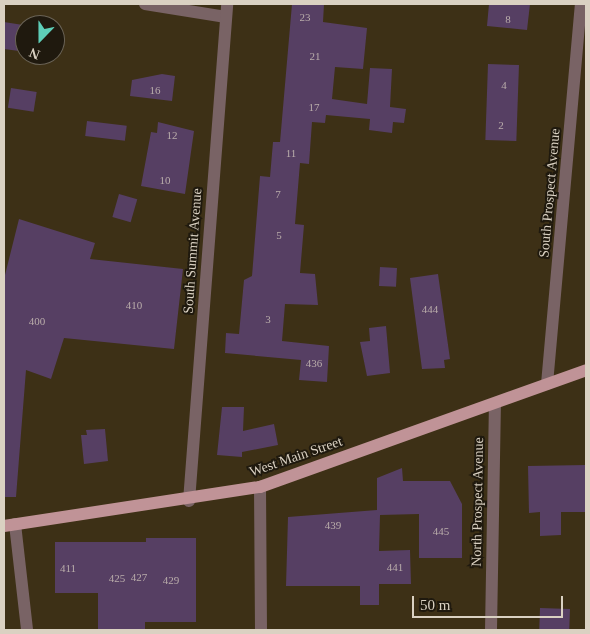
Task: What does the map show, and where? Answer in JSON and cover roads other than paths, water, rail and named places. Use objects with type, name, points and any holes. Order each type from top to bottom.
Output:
[{"type":"main road","name":"West Main Street","points":[[10,525],[189,500],[260,487],[495,405],[586,370]]},
{"type":"street","points":[[145,4],[226,17]]},
{"type":"street","name":"South Summit Avenue","points":[[189,500],[227,4]]},
{"type":"street","name":"South Prospect Avenue","points":[[547,384],[581,4]]},
{"type":"street","name":"North Prospect Avenue","points":[[491,630],[495,405]]},
{"type":"street","points":[[260,487],[261,630]]},
{"type":"street","points":[[10,525],[27,630]]}]
